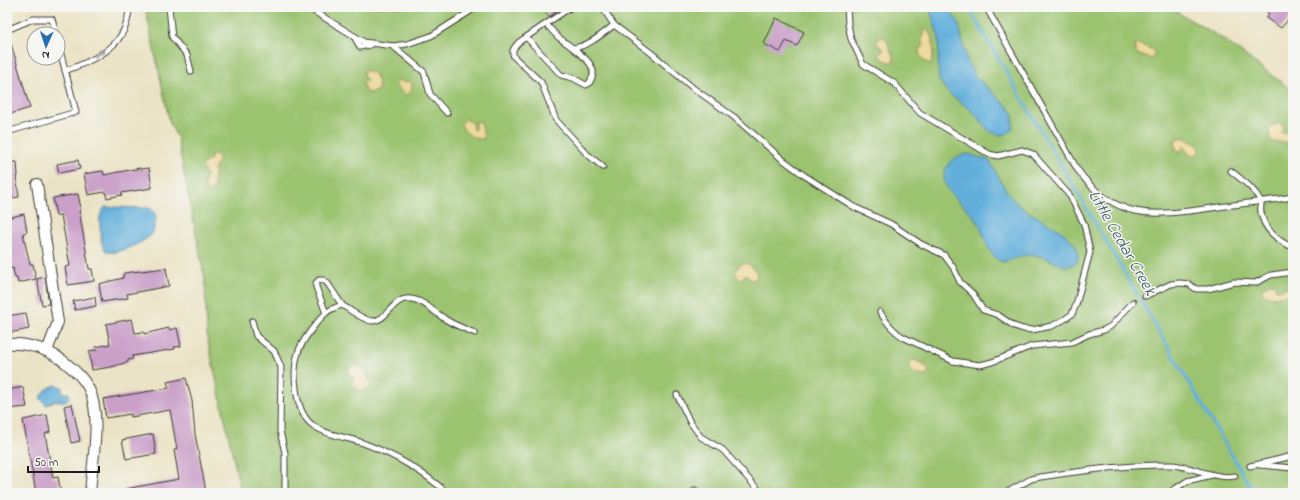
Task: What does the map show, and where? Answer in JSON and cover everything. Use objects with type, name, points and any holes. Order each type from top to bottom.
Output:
[{"type":"street","points":[[37,184],[58,322],[47,351]]},
{"type":"street","points":[[7,344],[34,346],[47,351],[75,371],[89,389],[93,401],[95,417],[90,493]]},
{"type":"lane","points":[[65,71],[87,63],[115,45],[129,22],[129,7]]},
{"type":"lane","points":[[170,7],[172,37],[188,55],[192,70]]},
{"type":"lane","points":[[307,7],[355,38],[373,44],[392,46],[407,44],[431,36],[477,7]]},
{"type":"lane","points":[[571,7],[519,42],[513,49],[514,57],[541,82],[556,120],[587,154],[603,167]]},
{"type":"lane","points":[[602,7],[614,24],[693,88],[734,117],[782,160],[854,207],[891,224],[921,244],[944,255],[953,267],[960,282],[973,294],[983,310],[998,315],[1014,326],[1032,330],[1052,326],[1072,314],[1076,305],[1090,252],[1084,224],[1070,196],[1033,154],[1022,150],[998,156],[989,154],[920,113],[894,84],[869,69],[859,58],[849,31],[847,7]]},
{"type":"lane","points":[[986,7],[1077,169],[1085,180],[1104,199],[1123,208],[1150,214],[1174,213],[1293,197]]},
{"type":"lane","points":[[7,30],[34,19],[52,19],[54,26]]},
{"type":"lane","points":[[526,38],[561,75],[573,78],[586,86],[589,84],[594,74],[593,68],[573,48],[558,37],[546,24]]},
{"type":"lane","points":[[573,48],[586,45],[614,24]]},
{"type":"lane","points":[[392,46],[424,72],[430,94],[447,112]]},
{"type":"lane","points":[[7,132],[76,112],[64,66]]},
{"type":"lane","points":[[1231,172],[1245,182],[1261,202],[1261,213],[1265,225],[1275,237],[1293,247]]},
{"type":"lane","points":[[1145,296],[1175,284],[1189,284],[1201,290],[1234,282],[1255,283],[1271,275],[1293,272]]},
{"type":"lane","points":[[326,313],[316,287],[316,283],[319,280],[324,280],[328,284],[342,305],[368,320],[374,321],[380,318],[400,300],[408,298],[416,299],[446,320],[475,333]]},
{"type":"lane","points":[[880,312],[892,328],[903,337],[947,359],[972,365],[980,365],[992,362],[1032,346],[1072,342],[1104,330],[1111,326],[1133,302]]},
{"type":"lane","points":[[342,305],[326,313],[304,341],[296,358],[296,391],[308,422],[316,427],[363,443],[407,463],[430,478],[446,493]]},
{"type":"lane","points":[[252,321],[256,336],[274,351],[281,367],[280,431],[285,453],[285,493]]},
{"type":"lane","points":[[677,395],[690,422],[701,437],[723,450],[761,493]]},
{"type":"lane","points":[[1293,456],[1250,466],[1293,468]]},
{"type":"lane","points":[[1006,493],[1031,479],[1104,469],[1172,465],[1199,469],[1213,474],[1235,476]]},
{"type":"lane","points":[[1169,493],[1187,481],[1213,474]]},
{"type":"green space","points":[[145,7],[1168,7],[1220,37],[1293,91],[1293,493],[241,493],[207,337],[205,280],[177,137],[170,124]]},
{"type":"sand","points":[[926,29],[931,36],[933,46],[933,56],[930,64],[924,61],[919,53],[920,47],[924,46],[921,39]]},
{"type":"sand","points":[[880,37],[887,40],[890,50],[894,56],[893,62],[888,62],[879,56],[884,50],[876,43]]},
{"type":"sand","points":[[1138,44],[1154,51],[1154,57],[1151,59],[1137,54],[1134,46]]},
{"type":"sand","points":[[364,70],[374,73],[379,85],[377,91],[368,93],[364,89],[363,82],[368,81],[363,76]]},
{"type":"sand","points":[[400,80],[404,83],[409,81],[412,84],[412,89],[407,95],[396,86],[396,82]]},
{"type":"sand","points":[[466,119],[472,122],[473,130],[475,129],[475,121],[481,122],[484,138],[481,139],[470,136],[461,124]]},
{"type":"sand","points":[[1280,123],[1284,128],[1281,133],[1293,133],[1292,142],[1274,142],[1270,139],[1269,127]]},
{"type":"sand","points":[[1183,137],[1199,146],[1200,149],[1197,155],[1189,155],[1184,146],[1182,151],[1176,150],[1175,140]]},
{"type":"sand","points":[[216,154],[219,159],[214,169],[214,187],[212,192],[209,192],[204,187],[206,176],[202,166],[205,162],[210,160],[212,155]]},
{"type":"sand","points":[[740,264],[748,264],[752,267],[757,274],[756,279],[751,280],[746,274],[743,278],[739,279],[735,272]]},
{"type":"sand","points":[[1271,283],[1275,284],[1276,290],[1292,285],[1293,294],[1271,297],[1262,293],[1261,289]]},
{"type":"sand","points":[[911,360],[915,360],[926,366],[929,372],[927,375],[923,376],[911,372],[909,363]]},
{"type":"sand","points":[[353,365],[363,369],[368,378],[371,385],[365,390],[360,390],[352,385],[352,381],[355,378],[350,376],[348,372],[350,367]]},
{"type":"water","points":[[932,7],[946,7],[958,21],[967,60],[975,76],[1010,109],[1013,114],[1013,127],[1007,134],[1001,135],[990,132],[971,110],[948,93],[939,80],[939,38],[931,13]]},
{"type":"water","points":[[968,154],[989,160],[1006,190],[1017,204],[1066,235],[1074,244],[1078,252],[1077,262],[1067,267],[1043,257],[1030,254],[1003,262],[993,255],[987,245],[978,222],[948,189],[945,182],[944,174],[950,162],[957,157]]},
{"type":"water","points":[[105,207],[150,208],[154,211],[156,216],[153,233],[148,238],[129,248],[115,252],[106,251],[103,247],[100,222],[101,213]]},
{"type":"water","points":[[56,385],[62,387],[62,393],[69,393],[70,396],[66,401],[54,401],[46,405],[40,398],[46,390]]},
{"type":"building","points":[[541,7],[561,7],[549,17]]},
{"type":"building","points":[[1262,7],[1293,7],[1293,14],[1281,28],[1266,18],[1269,14]]},
{"type":"building","points":[[776,18],[804,32],[797,46],[786,41],[780,52],[764,44]]},
{"type":"building","points":[[9,37],[30,108],[7,115],[7,38]]},
{"type":"building","points":[[78,160],[80,169],[59,173],[57,164]]},
{"type":"building","points":[[7,162],[17,162],[18,176],[16,176],[19,197],[7,199]]},
{"type":"building","points":[[140,168],[149,168],[152,188],[121,193],[122,195],[107,198],[105,192],[88,195],[84,174],[103,171],[104,175]]},
{"type":"building","points":[[78,194],[81,209],[79,210],[89,269],[92,269],[94,281],[68,285],[65,267],[70,266],[61,215],[56,216],[53,198]]},
{"type":"building","points":[[24,214],[27,232],[23,233],[30,264],[33,264],[36,279],[18,283],[17,278],[15,278],[13,268],[10,269],[7,254],[7,218]]},
{"type":"building","points":[[166,268],[169,286],[127,294],[128,298],[102,302],[99,284],[123,278],[124,273]]},
{"type":"building","points":[[45,277],[49,304],[42,305],[37,279]]},
{"type":"building","points":[[95,297],[96,306],[75,310],[73,301]]},
{"type":"building","points":[[26,313],[29,329],[9,333],[7,316]]},
{"type":"building","points":[[132,319],[135,333],[144,332],[144,334],[169,328],[169,330],[177,328],[181,346],[174,347],[175,349],[132,356],[133,359],[128,360],[128,362],[92,370],[89,351],[97,350],[96,347],[110,344],[106,324]]},
{"type":"building","points":[[186,378],[192,401],[195,434],[205,493],[125,493],[125,489],[179,479],[174,450],[177,449],[170,410],[131,417],[131,414],[106,418],[103,399],[169,388],[167,382]]},
{"type":"building","points":[[23,387],[27,407],[7,409],[7,390]]},
{"type":"building","points":[[72,404],[80,441],[71,443],[64,406]]},
{"type":"building","points":[[47,415],[50,432],[45,434],[53,478],[58,477],[61,493],[36,493],[23,420]]},
{"type":"building","points":[[153,434],[156,454],[126,459],[122,440]]},
{"type":"waterway","name":"Little Cedar Creek","points":[[968,7],[1254,493]]}]
